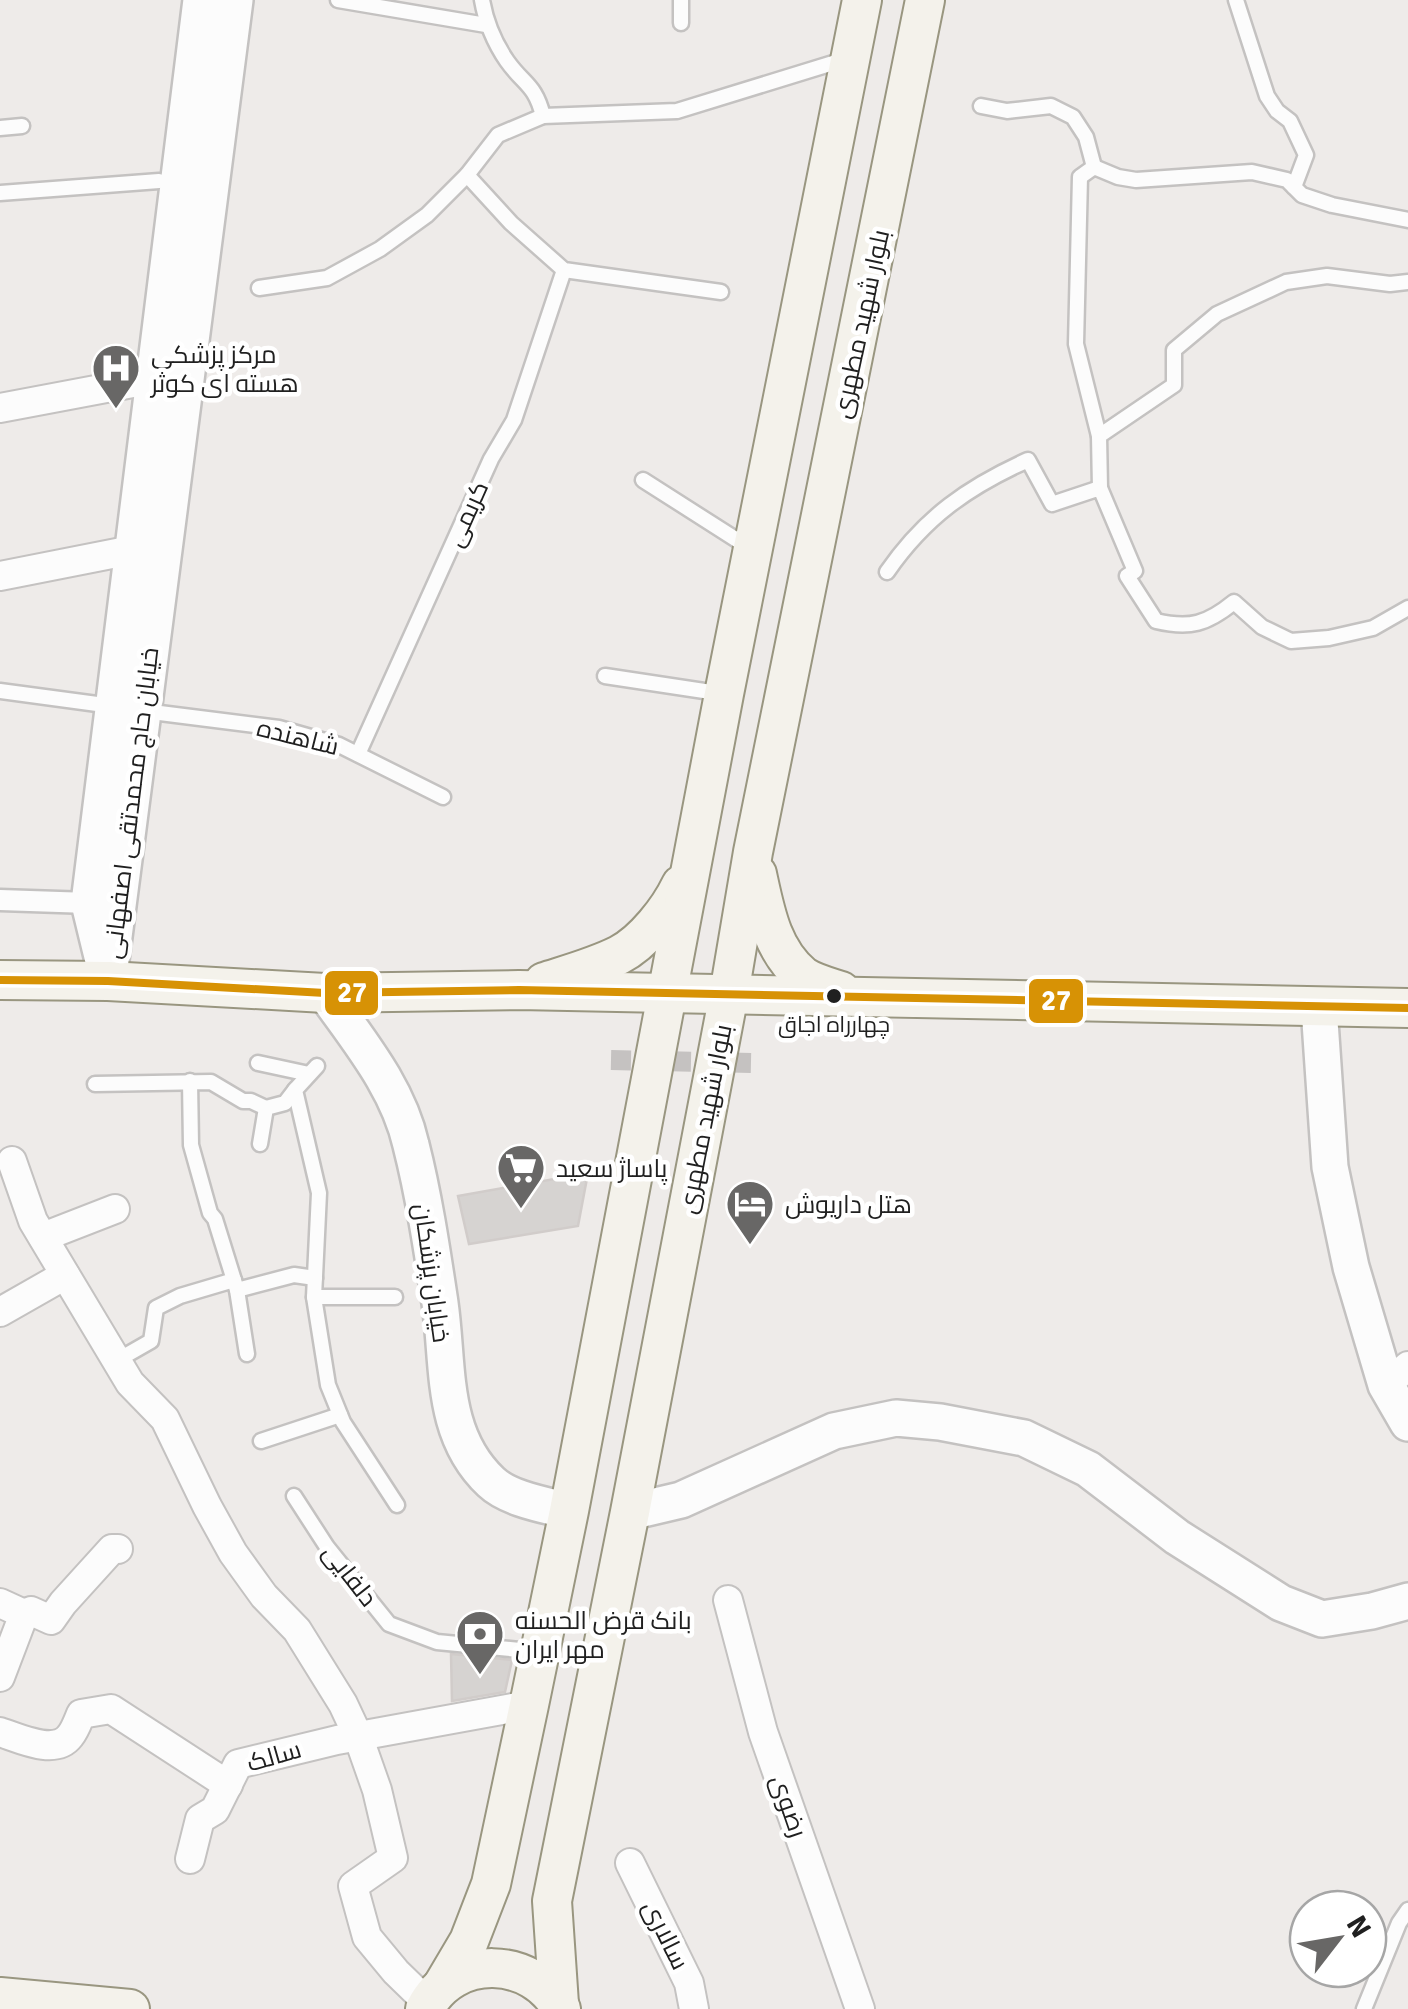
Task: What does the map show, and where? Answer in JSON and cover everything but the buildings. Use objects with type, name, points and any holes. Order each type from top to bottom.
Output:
[{"type":"main road","points":[[432,1999],[469,1940],[491,1884],[569,1510],[724,694],[862,0]]},
{"type":"main road","name":"بلوار شهید مطهری","points":[[560,2006],[552,1901],[630,1512],[753,852],[925,0]]},
{"type":"main road","points":[[805,288],[866,298]]},
{"type":"main road","points":[[739,619],[799,626]]},
{"type":"main road","points":[[753,852],[766,916],[783,954],[806,978],[852,995]]},
{"type":"main road","points":[[519,990],[621,954],[646,934],[675,896],[693,860]]},
{"type":"main road","points":[[0,980],[108,981],[324,993],[668,992],[1408,1008]]},
{"type":"main road","points":[[569,1510],[630,1512]]},
{"type":"main road","points":[[432,1999],[466,1972],[492,1966],[518,1971],[542,1984],[560,2006]]},
{"type":"main road","points":[[0,1997],[51,2005],[130,2009]]},
{"type":"street","name":"خیابان حاج محمدتقی اصفهانی","points":[[108,981],[128,708],[132,550],[201,0]]},
{"type":"street","name":"خیابان حاج محمدتقی اصفهانی","points":[[108,981],[89,903],[128,708],[234,0]]},
{"type":"street","points":[[0,408],[154,380]]},
{"type":"street","points":[[0,576],[132,550]]},
{"type":"street","points":[[0,900],[89,903]]},
{"type":"street","name":"خیابان پزشکان","points":[[324,993],[386,1080],[410,1140],[440,1308],[448,1396],[456,1429],[492,1484],[529,1502],[569,1510]]},
{"type":"street","points":[[1319,1007],[1330,1167],[1351,1267],[1397,1376],[1408,1422]]},
{"type":"street","points":[[12,1160],[34,1221],[116,1360],[130,1383],[165,1419],[233,1553],[264,1596],[297,1630],[358,1736],[377,1790],[393,1858],[353,1886],[367,1937],[396,1972],[432,1999]]},
{"type":"street","points":[[43,1237],[115,1209]]},
{"type":"street","points":[[0,1312],[65,1275]]},
{"type":"street","points":[[630,1512],[682,1500],[834,1431],[896,1418],[940,1422],[1024,1438],[1088,1469],[1177,1537],[1281,1604],[1322,1619],[1408,1601]]},
{"type":"street","points":[[0,1678],[12,1608],[51,1620],[101,1560],[112,1549],[118,1549]]},
{"type":"street","name":"رضوی","points":[[728,1600],[763,1732],[860,2009]]},
{"type":"street","points":[[358,1736],[529,1705]]},
{"type":"street","points":[[0,1732],[48,1746],[60,1744],[69,1740],[82,1714],[111,1710],[228,1785]]},
{"type":"street","name":"سالک","points":[[190,1859],[200,1820],[215,1810],[238,1764],[358,1736]]},
{"type":"street","name":"سالاری","points":[[630,1863],[689,1983],[694,2009]]},
{"type":"lane","points":[[338,0],[486,25]]},
{"type":"lane","points":[[482,0],[486,25],[508,62],[538,95],[544,116]]},
{"type":"lane","points":[[681,0],[682,22]]},
{"type":"lane","points":[[1236,0],[1268,96],[1276,111],[1290,121],[1306,155],[1294,188]]},
{"type":"lane","points":[[259,288],[328,278],[380,249],[427,215],[467,176],[498,135],[544,116],[677,111],[851,58]]},
{"type":"lane","points":[[981,106],[1007,112],[1051,106],[1073,117],[1086,137],[1094,166]]},
{"type":"lane","points":[[0,128],[22,126]]},
{"type":"lane","points":[[1094,166],[1136,180],[1252,172],[1287,180],[1302,195],[1332,205],[1408,220]]},
{"type":"lane","points":[[1094,166],[1080,177],[1076,344],[1099,436],[1100,488],[1135,571],[1128,576],[1156,620],[1173,625],[1198,623],[1234,602],[1262,628],[1291,642],[1373,628],[1408,608]]},
{"type":"lane","points":[[467,176],[511,223],[564,270],[721,292]]},
{"type":"lane","points":[[0,193],[160,182]]},
{"type":"lane","name":"کریمی","points":[[358,754],[492,459],[514,420],[564,270]]},
{"type":"lane","points":[[1099,436],[1174,385],[1174,350],[1218,314],[1300,279],[1327,276],[1390,284],[1408,282]]},
{"type":"lane","points":[[887,572],[935,514],[994,475],[1028,460],[1052,504],[1100,488]]},
{"type":"lane","points":[[643,480],[753,550]]},
{"type":"lane","points":[[605,676],[724,694]]},
{"type":"lane","name":"شاهنده","points":[[0,691],[279,728],[339,745],[443,796]]},
{"type":"lane","points":[[95,1084],[211,1082],[243,1101],[266,1108],[285,1103],[312,1070],[258,1063]]},
{"type":"lane","points":[[190,1081],[192,1145],[235,1285],[247,1354]]},
{"type":"lane","points":[[295,1090],[319,1193],[314,1297],[328,1385],[340,1415],[397,1505]]},
{"type":"lane","points":[[260,1144],[266,1108]]},
{"type":"lane","points":[[116,1360],[151,1341],[156,1308],[180,1296],[294,1276],[315,1278]]},
{"type":"lane","points":[[314,1297],[395,1296]]},
{"type":"lane","points":[[260,1442],[340,1415]]},
{"type":"lane","name":"دلفایی","points":[[294,1496],[327,1547],[389,1624],[437,1642],[540,1652]]},
{"type":"lane","points":[[1364,2009],[1408,1910]]},
{"type":"tunnel","points":[[611,1060],[754,1063]]},
{"type":"transit line","name":"27","points":[[0,980],[108,981],[325,993],[519,990],[1408,1008]]},
{"type":"place","name":"مرکز پزشکی هسته ای کوثر","points":[[116,410]]},
{"type":"place","name":"چهارراه اجاق","points":[[834,996]]},
{"type":"place","name":"پاساژ سعید","points":[[521,1210]]},
{"type":"place","name":"هتل داریوش","points":[[750,1246]]},
{"type":"place","name":"بانک قرض الحسنه مهر ایران","points":[[480,1676]]}]
